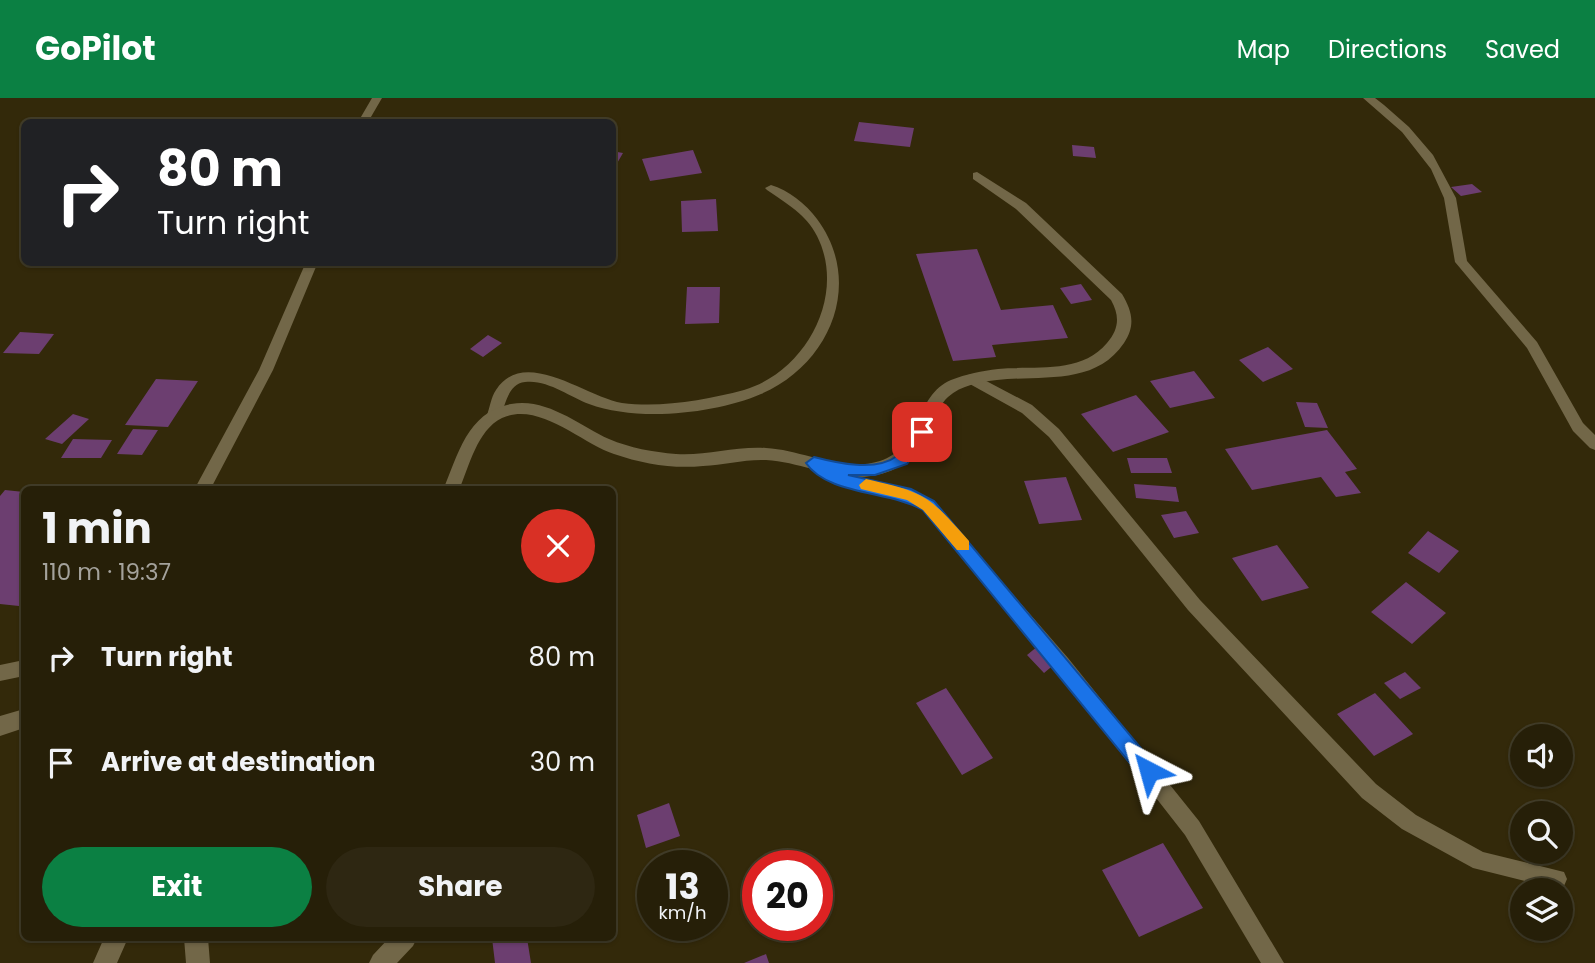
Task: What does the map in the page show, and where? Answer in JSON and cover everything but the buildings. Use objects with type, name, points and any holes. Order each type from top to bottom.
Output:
[{"type":"street","points":[[453,486],[480,428],[494,415],[514,408],[534,409],[565,422],[591,439],[653,458],[677,461],[775,454],[841,470],[875,469],[902,460],[922,432],[934,403],[946,390],[973,379],[1009,373],[1054,374],[1083,368],[1115,345],[1124,331],[1126,314],[1117,297],[1021,206],[977,176]]},
{"type":"street","points":[[0,726],[21,720]]},
{"type":"street","points":[[106,963],[115,941]]},
{"type":"street","points":[[196,941],[198,963]]},
{"type":"street","points":[[381,963],[402,941]]},
{"type":"lane","points":[[365,119],[377,98]]},
{"type":"lane","points":[[1368,98],[1399,124],[1431,160],[1449,195],[1455,246],[1461,262],[1532,345],[1578,427],[1595,444]]},
{"type":"lane","points":[[494,415],[498,395],[510,380],[526,376],[551,379],[608,405],[669,408],[763,388],[789,371],[813,348],[828,320],[835,297],[833,268],[824,240],[806,212],[771,188]]},
{"type":"lane","points":[[204,486],[266,370],[310,266]]},
{"type":"lane","points":[[973,379],[1027,409],[1054,433],[1194,605],[1369,791],[1428,833],[1480,861],[1553,878]]},
{"type":"lane","points":[[814,463],[845,481],[911,495],[928,506],[1062,664],[1192,828],[1273,963]]},
{"type":"lane","points":[[0,673],[21,669]]},
{"type":"slow traffic","points":[[866,485],[911,495],[928,506],[963,546]]},
{"type":"route","points":[[922,432],[902,460],[875,469],[841,470],[814,463],[845,481],[911,495],[928,506],[1149,771]]}]
